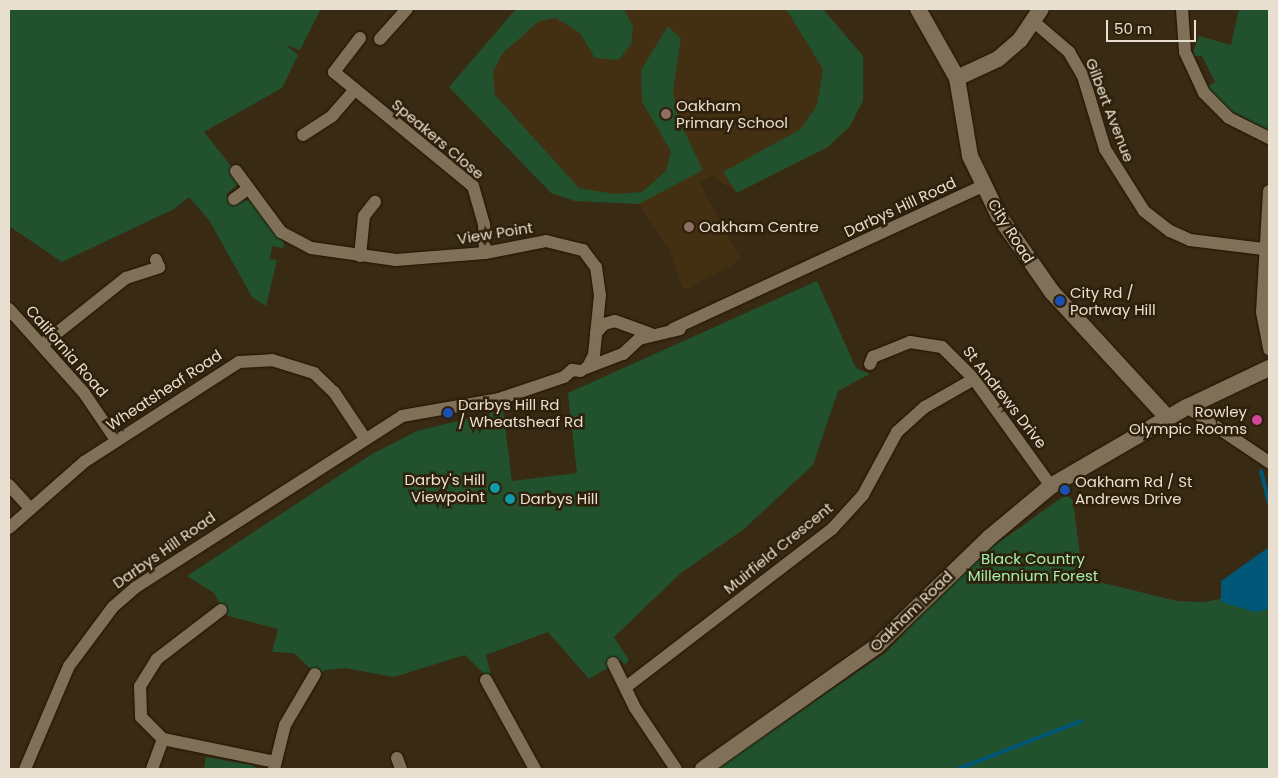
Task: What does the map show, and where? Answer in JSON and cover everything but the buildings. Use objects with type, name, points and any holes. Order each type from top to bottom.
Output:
[{"type":"street","points":[[380,39],[407,9]]},
{"type":"street","name":"City Road","points":[[918,9],[957,78],[970,156],[983,186],[1052,292],[1168,418]]},
{"type":"street","points":[[1182,9],[1185,52],[1204,93],[1229,118],[1269,138]]},
{"type":"street","points":[[957,78],[998,59],[1037,15]]},
{"type":"street","name":"Gilbert Avenue","points":[[1037,15],[1074,60],[1105,149],[1144,211],[1170,231],[1190,240],[1263,249]]},
{"type":"street","name":"Speakers Close","points":[[360,38],[334,72],[473,186],[484,224],[485,253]]},
{"type":"street","points":[[303,135],[332,116],[355,90]]},
{"type":"street","name":"View Point","points":[[236,171],[277,228],[292,239],[360,256],[396,260],[485,253],[546,241],[565,243],[593,260],[600,294],[596,338]]},
{"type":"street","name":"Darbys Hill Road","points":[[25,769],[69,666],[113,607],[136,587],[364,437],[393,423],[402,416],[416,415],[486,398],[497,391],[507,393],[564,377],[572,370],[585,369],[622,353],[652,334],[686,328],[694,320],[983,186]]},
{"type":"street","points":[[234,199],[248,189]]},
{"type":"street","points":[[1269,192],[1263,249],[1262,312],[1269,349]]},
{"type":"street","points":[[360,256],[364,216],[375,202]]},
{"type":"street","points":[[43,344],[126,278],[160,267]]},
{"type":"street","name":"View Point","points":[[600,294],[620,324]]},
{"type":"street","name":"California Road","points":[[9,309],[43,344],[116,440]]},
{"type":"street","points":[[585,369],[596,338],[604,324],[620,324],[631,340],[622,353],[605,355],[596,338]]},
{"type":"street","name":"Darbys Hill Road","points":[[620,324],[652,334]]},
{"type":"street","name":"St Andrews Drive","points":[[870,364],[873,357],[910,342],[927,343],[958,359],[1051,486]]},
{"type":"street","name":"Wheatsheaf Road","points":[[9,528],[29,507],[116,440],[223,369],[253,360],[272,360],[314,373],[334,392],[364,437]]},
{"type":"street","name":"Oakham Road","points":[[703,769],[877,646],[984,543],[1051,486],[1168,418],[1269,368]]},
{"type":"street","name":"Muirfield Crescent","points":[[626,687],[832,529],[863,495],[897,432],[925,407],[974,379]]},
{"type":"street","points":[[1187,408],[1269,462]]},
{"type":"street","points":[[9,485],[29,507]]},
{"type":"street","points":[[221,610],[157,659],[140,686],[141,717],[163,739],[274,766],[285,725],[314,674]]},
{"type":"street","points":[[613,663],[635,708],[676,769]]},
{"type":"street","points":[[486,680],[535,769]]},
{"type":"street","points":[[152,769],[163,739]]},
{"type":"shaded area","name":"Oakham Primary School","points":[[516,9],[823,9],[863,56],[863,101],[850,126],[828,147],[737,193],[712,176],[699,182],[741,260],[687,289],[682,287],[670,250],[639,204],[575,201],[551,193],[449,87]]},
{"type":"green space","points":[[9,9],[321,9],[300,50],[286,45],[298,55],[282,88],[204,132],[231,166],[238,184],[226,195],[233,203],[249,200],[284,243],[283,248],[272,246],[270,259],[277,260],[266,306],[252,297],[209,220],[189,197],[174,209],[62,262],[9,226]]},
{"type":"green space","points":[[516,9],[624,9],[633,26],[631,44],[619,60],[595,58],[580,33],[556,18],[539,21],[502,54],[493,72],[495,95],[579,188],[614,194],[642,192],[666,171],[671,151],[642,102],[641,70],[668,26],[681,39],[673,91],[678,118],[703,170],[639,204],[575,201],[551,193],[449,87]]},
{"type":"green space","points":[[786,9],[823,9],[863,56],[863,101],[850,126],[828,147],[737,193],[723,172],[801,129],[817,105],[823,69]]},
{"type":"green space","points":[[1239,9],[1269,9],[1269,131],[1223,106],[1207,87],[1215,82],[1202,56],[1192,56],[1199,36],[1231,45]]},
{"type":"green space","points":[[817,281],[856,368],[870,374],[838,391],[813,465],[744,529],[681,573],[614,637],[629,660],[624,665],[621,660],[589,679],[548,632],[486,655],[491,675],[487,677],[465,655],[394,677],[345,668],[325,670],[318,676],[294,653],[272,652],[278,629],[225,615],[214,593],[187,576],[372,454],[417,431],[503,410],[512,481],[577,473],[568,393]]},
{"type":"green space","name":"Black Country Millennium Forest","points":[[1067,494],[1073,501],[1083,578],[1177,601],[1203,602],[1220,599],[1269,570],[1269,769],[716,769],[885,653],[971,562]]},
{"type":"green space","points":[[206,757],[252,765],[258,769],[204,769]]},
{"type":"water","points":[[1269,547],[1269,609],[1255,612],[1221,602],[1221,581]]},
{"type":"waterway","points":[[1261,471],[1269,502]]},
{"type":"waterway","points":[[958,769],[1081,721]]},
{"type":"place","name":"Oakham Primary School","points":[[666,114]]},
{"type":"place","name":"Oakham Centre","points":[[689,227]]},
{"type":"place","name":"City Rd / Portway Hill","points":[[1060,301]]},
{"type":"place","name":"Darbys Hill Rd / Wheatsheaf Rd","points":[[448,413]]},
{"type":"place","name":"Rowley Olympic Rooms","points":[[1257,420]]},
{"type":"place","name":"Darby's Hill Viewpoint","points":[[495,488]]},
{"type":"place","name":"Oakham Rd / St Andrews Drive","points":[[1065,490]]},
{"type":"place","name":"Darbys Hill","points":[[510,499]]}]
